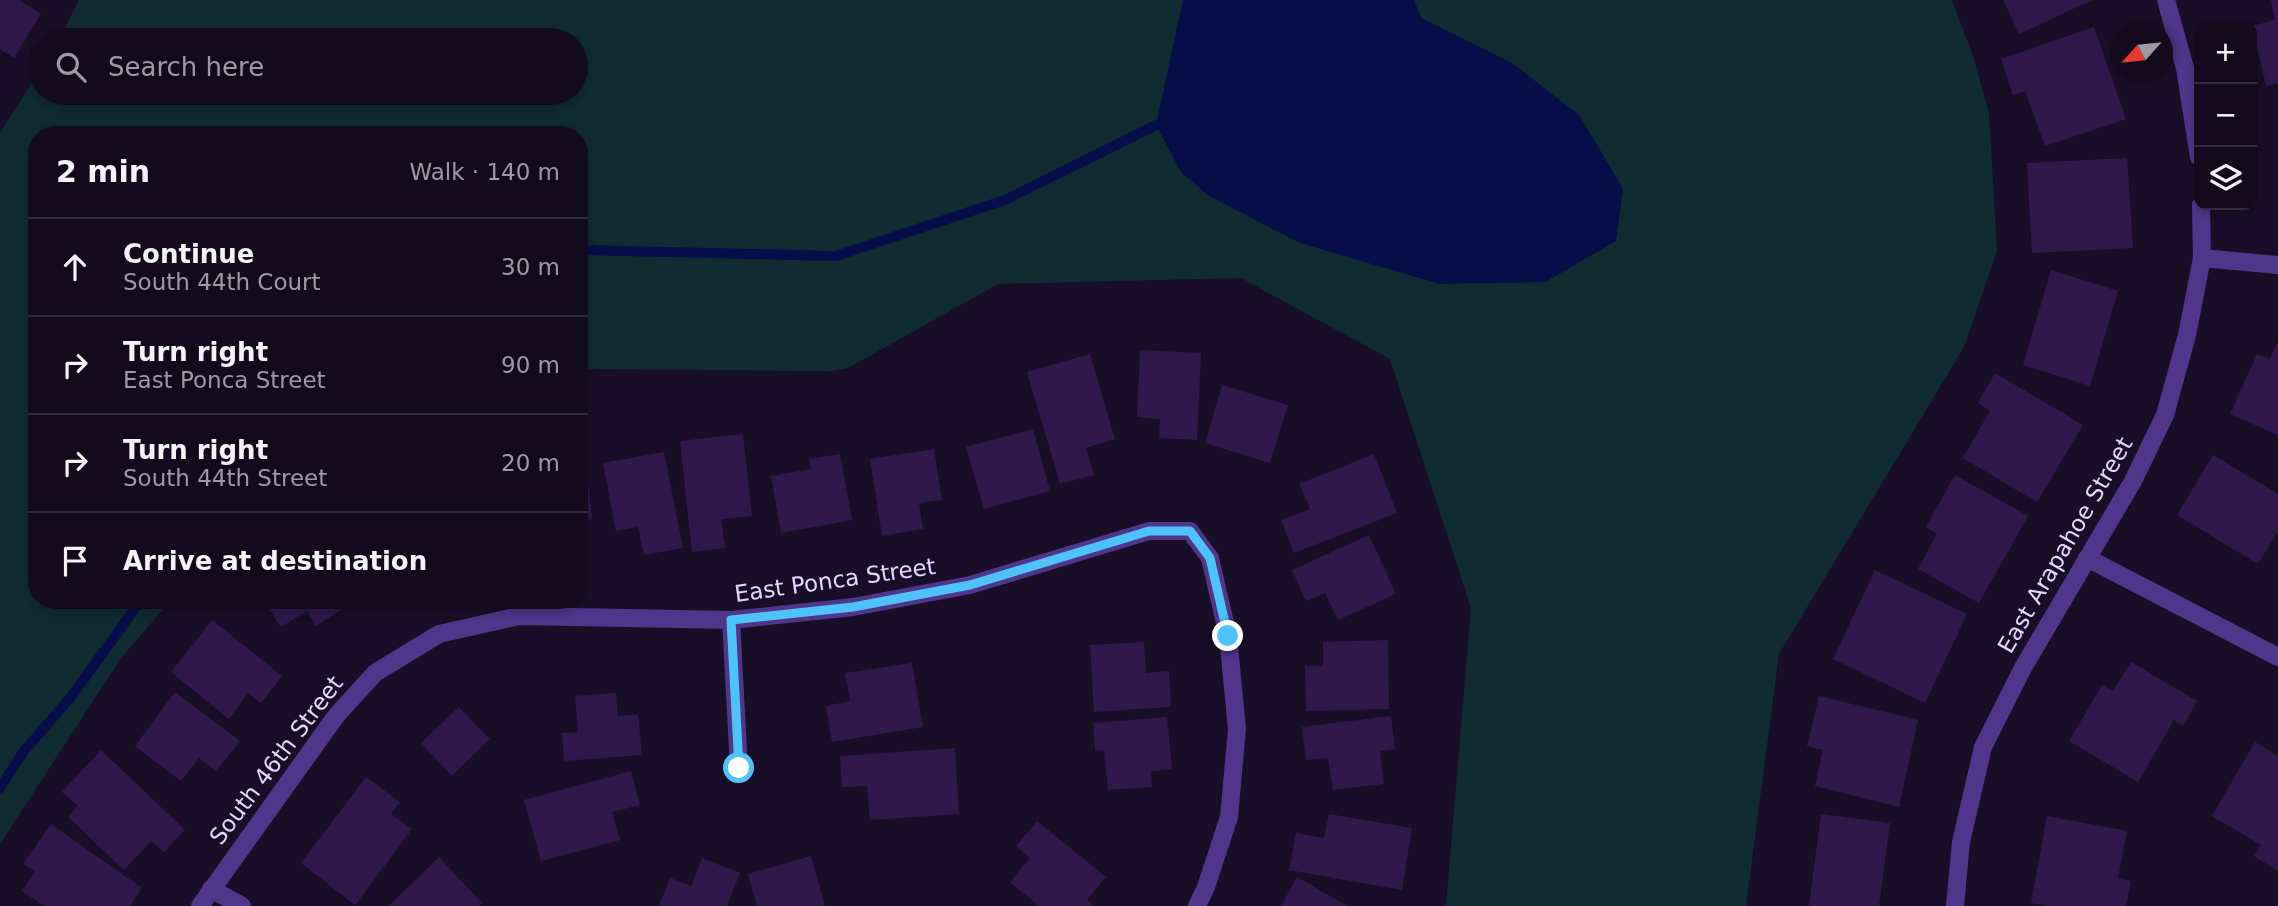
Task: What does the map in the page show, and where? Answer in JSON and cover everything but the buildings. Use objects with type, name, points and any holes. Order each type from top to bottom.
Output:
[{"type":"street","points":[[2166,0],[2185,68],[2197,147]]},
{"type":"street","name":"East Arapahoe Street","points":[[1955,906],[1961,842],[1983,747],[2024,666],[2133,481],[2165,415],[2202,258],[2201,210]]},
{"type":"street","points":[[2202,258],[2278,265]]},
{"type":"street","name":"East Ponca Street","points":[[439,634],[519,616],[731,620],[853,607],[970,585],[1149,531],[1190,531],[1210,558],[1228,636],[1237,729],[1229,817],[1197,906]]},
{"type":"street","points":[[2087,558],[2278,657]]},
{"type":"street","points":[[731,620],[739,768]]},
{"type":"street","name":"South 46th Street","points":[[200,906],[336,716],[374,673],[439,634]]},
{"type":"street","points":[[211,889],[242,906]]},
{"type":"green space","points":[[79,0],[1952,0],[1973,56],[1989,113],[1997,251],[1964,347],[1779,654],[1746,906],[1446,906],[1471,608],[1390,359],[1241,278],[998,284],[848,368],[831,371],[588,369],[588,126],[28,126],[28,609],[163,609],[121,658],[0,844],[0,133],[28,89],[28,105],[588,105],[588,28],[65,28]]},
{"type":"shaded area","points":[[1183,0],[1414,0],[1421,18],[1512,63],[1580,116],[1623,189],[1616,241],[1545,282],[1440,284],[1300,243],[1209,196],[1181,172],[1156,125]]},
{"type":"waterway","points":[[588,250],[836,256],[1005,200],[1156,125]]},
{"type":"waterway","points":[[0,788],[24,751],[71,697],[135,609]]},
{"type":"route","points":[[739,768],[731,620],[853,607],[970,585],[1149,531],[1190,531],[1210,558],[1228,636]]}]
